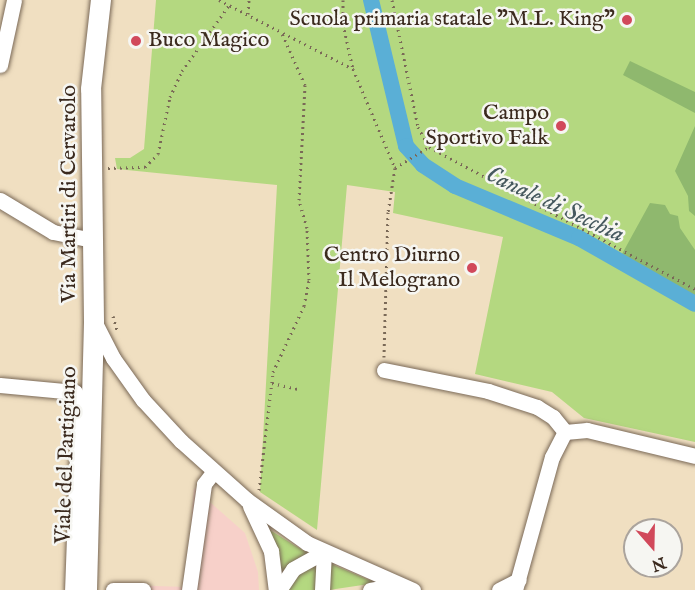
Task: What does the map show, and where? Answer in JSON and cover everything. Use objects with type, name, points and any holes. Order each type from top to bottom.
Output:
[{"type":"main road","name":"Via Martiri di Cervarolo","points":[[94,321],[93,240],[103,165],[92,89],[101,0]]},
{"type":"main road","name":"Viale del Partigiano","points":[[87,590],[94,321]]},
{"type":"street","points":[[0,65],[14,0]]},
{"type":"street","points":[[0,200],[53,232],[93,240]]},
{"type":"street","name":"Via Martiri di Cervarolo","points":[[94,321],[113,358],[143,400],[214,471],[252,495],[291,534],[324,552],[407,587]]},
{"type":"street","points":[[384,370],[488,391],[537,407],[553,417],[566,432]]},
{"type":"street","points":[[0,385],[75,392],[79,400],[72,590]]},
{"type":"street","points":[[566,432],[587,430],[695,456]]},
{"type":"street","points":[[499,590],[517,585],[552,457],[566,432]]},
{"type":"street","points":[[189,590],[204,484],[214,471]]},
{"type":"street","points":[[252,495],[271,551],[277,590]]},
{"type":"street","points":[[277,590],[293,569],[324,552]]},
{"type":"street","points":[[322,590],[324,552]]},
{"type":"street","points":[[369,590],[407,587]]},
{"type":"street","points":[[113,590],[143,590]]},
{"type":"path","points":[[219,0],[353,69]]},
{"type":"path","points":[[248,14],[249,0]]},
{"type":"path","points":[[343,0],[343,24],[353,69],[395,168],[388,212],[384,370]]},
{"type":"path","points":[[392,0],[418,126],[429,147],[695,289]]},
{"type":"path","points":[[109,179],[103,165],[145,167],[158,154],[170,97],[182,71],[229,5]]},
{"type":"path","points":[[252,495],[278,356],[304,306],[309,280],[307,228],[299,200],[305,85],[281,31]]},
{"type":"path","points":[[395,168],[429,147]]},
{"type":"path","points":[[112,308],[120,337]]},
{"type":"path","points":[[272,383],[297,389]]},
{"type":"shaded area","points":[[194,488],[245,533],[258,572],[259,590],[126,590],[126,585],[186,587]]},
{"type":"green space","points":[[156,0],[695,0],[695,442],[584,418],[552,392],[475,374],[503,237],[393,213],[395,192],[347,185],[317,530],[260,492],[277,185],[117,169],[115,158],[130,158],[144,149]]},
{"type":"green space","points":[[630,61],[695,92],[695,113],[623,75]]},
{"type":"green space","points":[[695,126],[695,216],[689,211],[688,196],[675,171]]},
{"type":"green space","points":[[650,203],[665,205],[670,214],[678,216],[680,228],[695,250],[695,298],[622,254]]},
{"type":"green space","points":[[270,530],[294,545],[308,553],[281,572]]},
{"type":"green space","points":[[315,563],[320,566],[317,590],[285,590],[295,575]]},
{"type":"green space","points":[[329,563],[376,583],[329,590]]},
{"type":"waterway","name":"Canale di Secchia","points":[[371,0],[406,146],[423,165],[455,186],[579,238],[695,304]]},
{"type":"place","name":"Scuola primaria statale \"M.L. King\"","points":[[627,20]]},
{"type":"place","name":"Buco Magico","points":[[136,41]]},
{"type":"place","name":"Campo Sportivo Falk","points":[[561,126]]},
{"type":"place","name":"Centro Diurno Il Melograno","points":[[472,268]]}]
